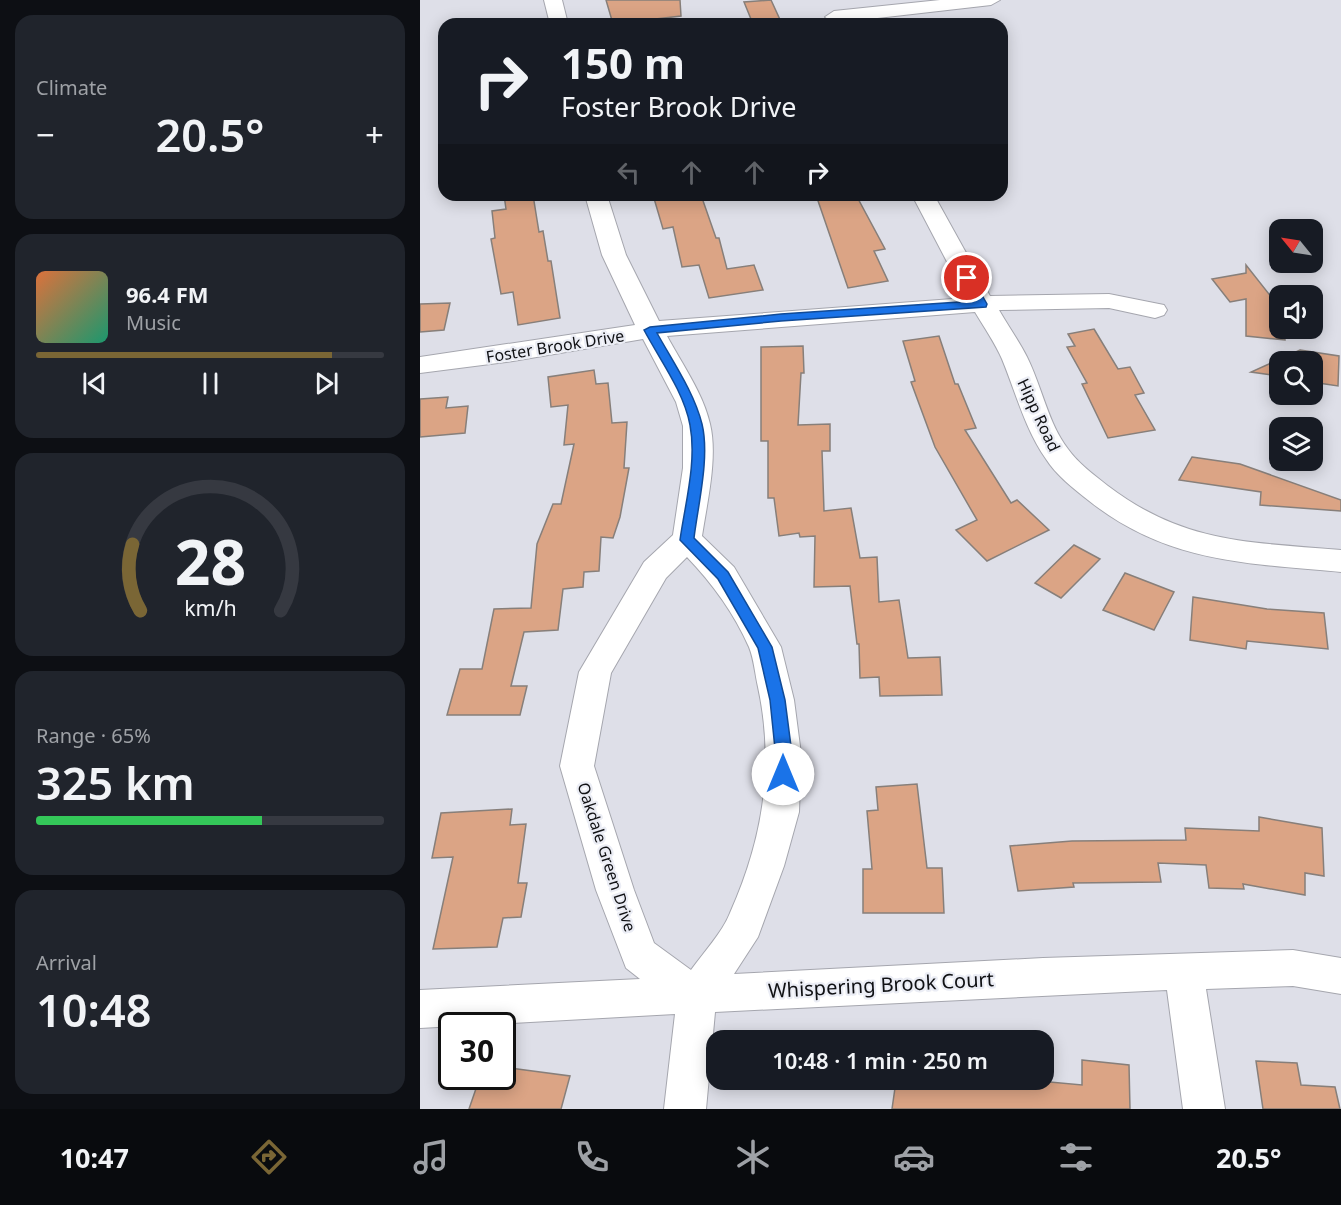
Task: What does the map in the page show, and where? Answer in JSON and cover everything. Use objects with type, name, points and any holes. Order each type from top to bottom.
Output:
[{"type":"street","points":[[553,0],[558,18]]},
{"type":"street","points":[[825,0],[834,18]]},
{"type":"street","points":[[858,18],[991,0]]},
{"type":"street","points":[[598,201],[614,255],[650,330],[689,402],[697,426],[697,468],[687,540],[723,576],[765,647],[777,700],[784,754],[781,812],[766,866],[745,925],[697,995],[685,1109]]},
{"type":"street","name":"Hipp Road","points":[[926,201],[982,304],[1014,357],[1043,430],[1057,455],[1101,497],[1125,514],[1154,529],[1209,547],[1341,561]]},
{"type":"street","name":"Foster Brook Drive","points":[[420,365],[513,353],[650,330],[781,318],[982,304],[1109,301],[1155,310]]},
{"type":"street","name":"Oakdale Green Drive","points":[[687,540],[654,570],[596,672],[577,766],[615,891],[640,955],[665,975],[697,995]]},
{"type":"street","name":"Whispering Brook Court","points":[[420,1009],[1044,976],[1293,968],[1341,976]]},
{"type":"street","points":[[1184,972],[1204,1109]]},
{"type":"building","points":[[606,0],[680,0],[681,16],[611,18]]},
{"type":"building","points":[[771,0],[779,18],[751,18],[744,2]]},
{"type":"building","points":[[505,201],[534,201],[539,232],[543,231],[548,261],[551,261],[560,318],[518,325],[513,292],[501,294],[491,239],[495,238],[492,211],[506,209]]},
{"type":"building","points":[[655,201],[703,201],[716,238],[719,238],[727,269],[754,265],[763,290],[709,298],[699,265],[682,267],[673,227],[663,229]]},
{"type":"building","points":[[818,201],[859,201],[885,249],[874,251],[888,281],[848,288]]},
{"type":"building","points":[[1246,265],[1269,294],[1269,338],[1246,336],[1246,299],[1230,302],[1212,279],[1246,273]]},
{"type":"building","points":[[450,303],[444,330],[420,332],[420,304]]},
{"type":"building","points":[[1094,329],[1118,369],[1130,367],[1144,393],[1135,395],[1155,430],[1108,438],[1082,384],[1087,383],[1067,347],[1075,346],[1068,334]]},
{"type":"building","points":[[939,336],[955,384],[958,384],[976,428],[965,430],[1011,503],[1017,500],[1049,530],[987,561],[956,530],[977,520],[935,447],[911,382],[915,381],[903,341]]},
{"type":"building","points":[[803,346],[804,373],[801,373],[798,425],[830,424],[830,451],[822,451],[824,511],[851,508],[860,558],[877,557],[879,602],[899,600],[908,658],[940,657],[942,695],[880,696],[879,677],[860,678],[859,644],[857,644],[850,586],[814,587],[815,536],[800,537],[799,533],[779,536],[774,498],[768,498],[768,441],[761,441],[761,347]]},
{"type":"building","points":[[1323,354],[1339,356],[1338,386],[1323,384]]},
{"type":"building","points":[[1269,364],[1269,374],[1251,372]]},
{"type":"building","points":[[594,370],[596,384],[608,383],[612,423],[627,422],[624,468],[629,468],[620,517],[613,538],[601,537],[599,571],[584,572],[583,587],[563,589],[558,630],[524,632],[511,686],[527,686],[520,715],[447,715],[460,669],[482,669],[494,609],[531,608],[537,544],[553,504],[561,504],[574,444],[564,445],[568,405],[551,407],[548,377]]},
{"type":"building","points":[[448,397],[446,408],[468,406],[465,433],[420,437],[420,399]]},
{"type":"building","points":[[1192,457],[1240,464],[1341,500],[1341,511],[1260,505],[1261,492],[1179,480]]},
{"type":"building","points":[[1074,545],[1100,559],[1061,598],[1035,583]]},
{"type":"building","points":[[1125,573],[1174,592],[1154,630],[1103,610]]},
{"type":"building","points":[[1193,597],[1267,609],[1324,613],[1328,649],[1247,641],[1246,649],[1190,640]]},
{"type":"building","points":[[917,784],[927,868],[942,868],[944,913],[863,913],[863,869],[872,869],[867,811],[878,810],[876,787]]},
{"type":"building","points":[[512,809],[510,825],[526,824],[518,883],[527,883],[521,917],[503,918],[497,947],[433,949],[453,857],[432,858],[441,813]]},
{"type":"building","points":[[1259,817],[1322,828],[1324,876],[1305,873],[1305,895],[1243,884],[1244,889],[1209,888],[1206,865],[1158,863],[1161,882],[1073,883],[1074,887],[1018,891],[1010,846],[1072,841],[1186,840],[1185,828],[1259,831]]},
{"type":"building","points":[[1082,1060],[1129,1065],[1130,1109],[892,1109],[895,1090],[1054,1090],[1054,1082],[1082,1085]]},
{"type":"building","points":[[1256,1061],[1297,1063],[1301,1085],[1335,1087],[1340,1109],[1263,1109]]},
{"type":"building","points":[[516,1069],[570,1076],[561,1109],[469,1109],[476,1090],[516,1090]]},
{"type":"route","points":[[783,774],[784,754],[777,700],[765,647],[740,601],[723,576],[687,540],[697,468],[697,426],[689,402],[650,330],[982,304],[967,278]]}]
